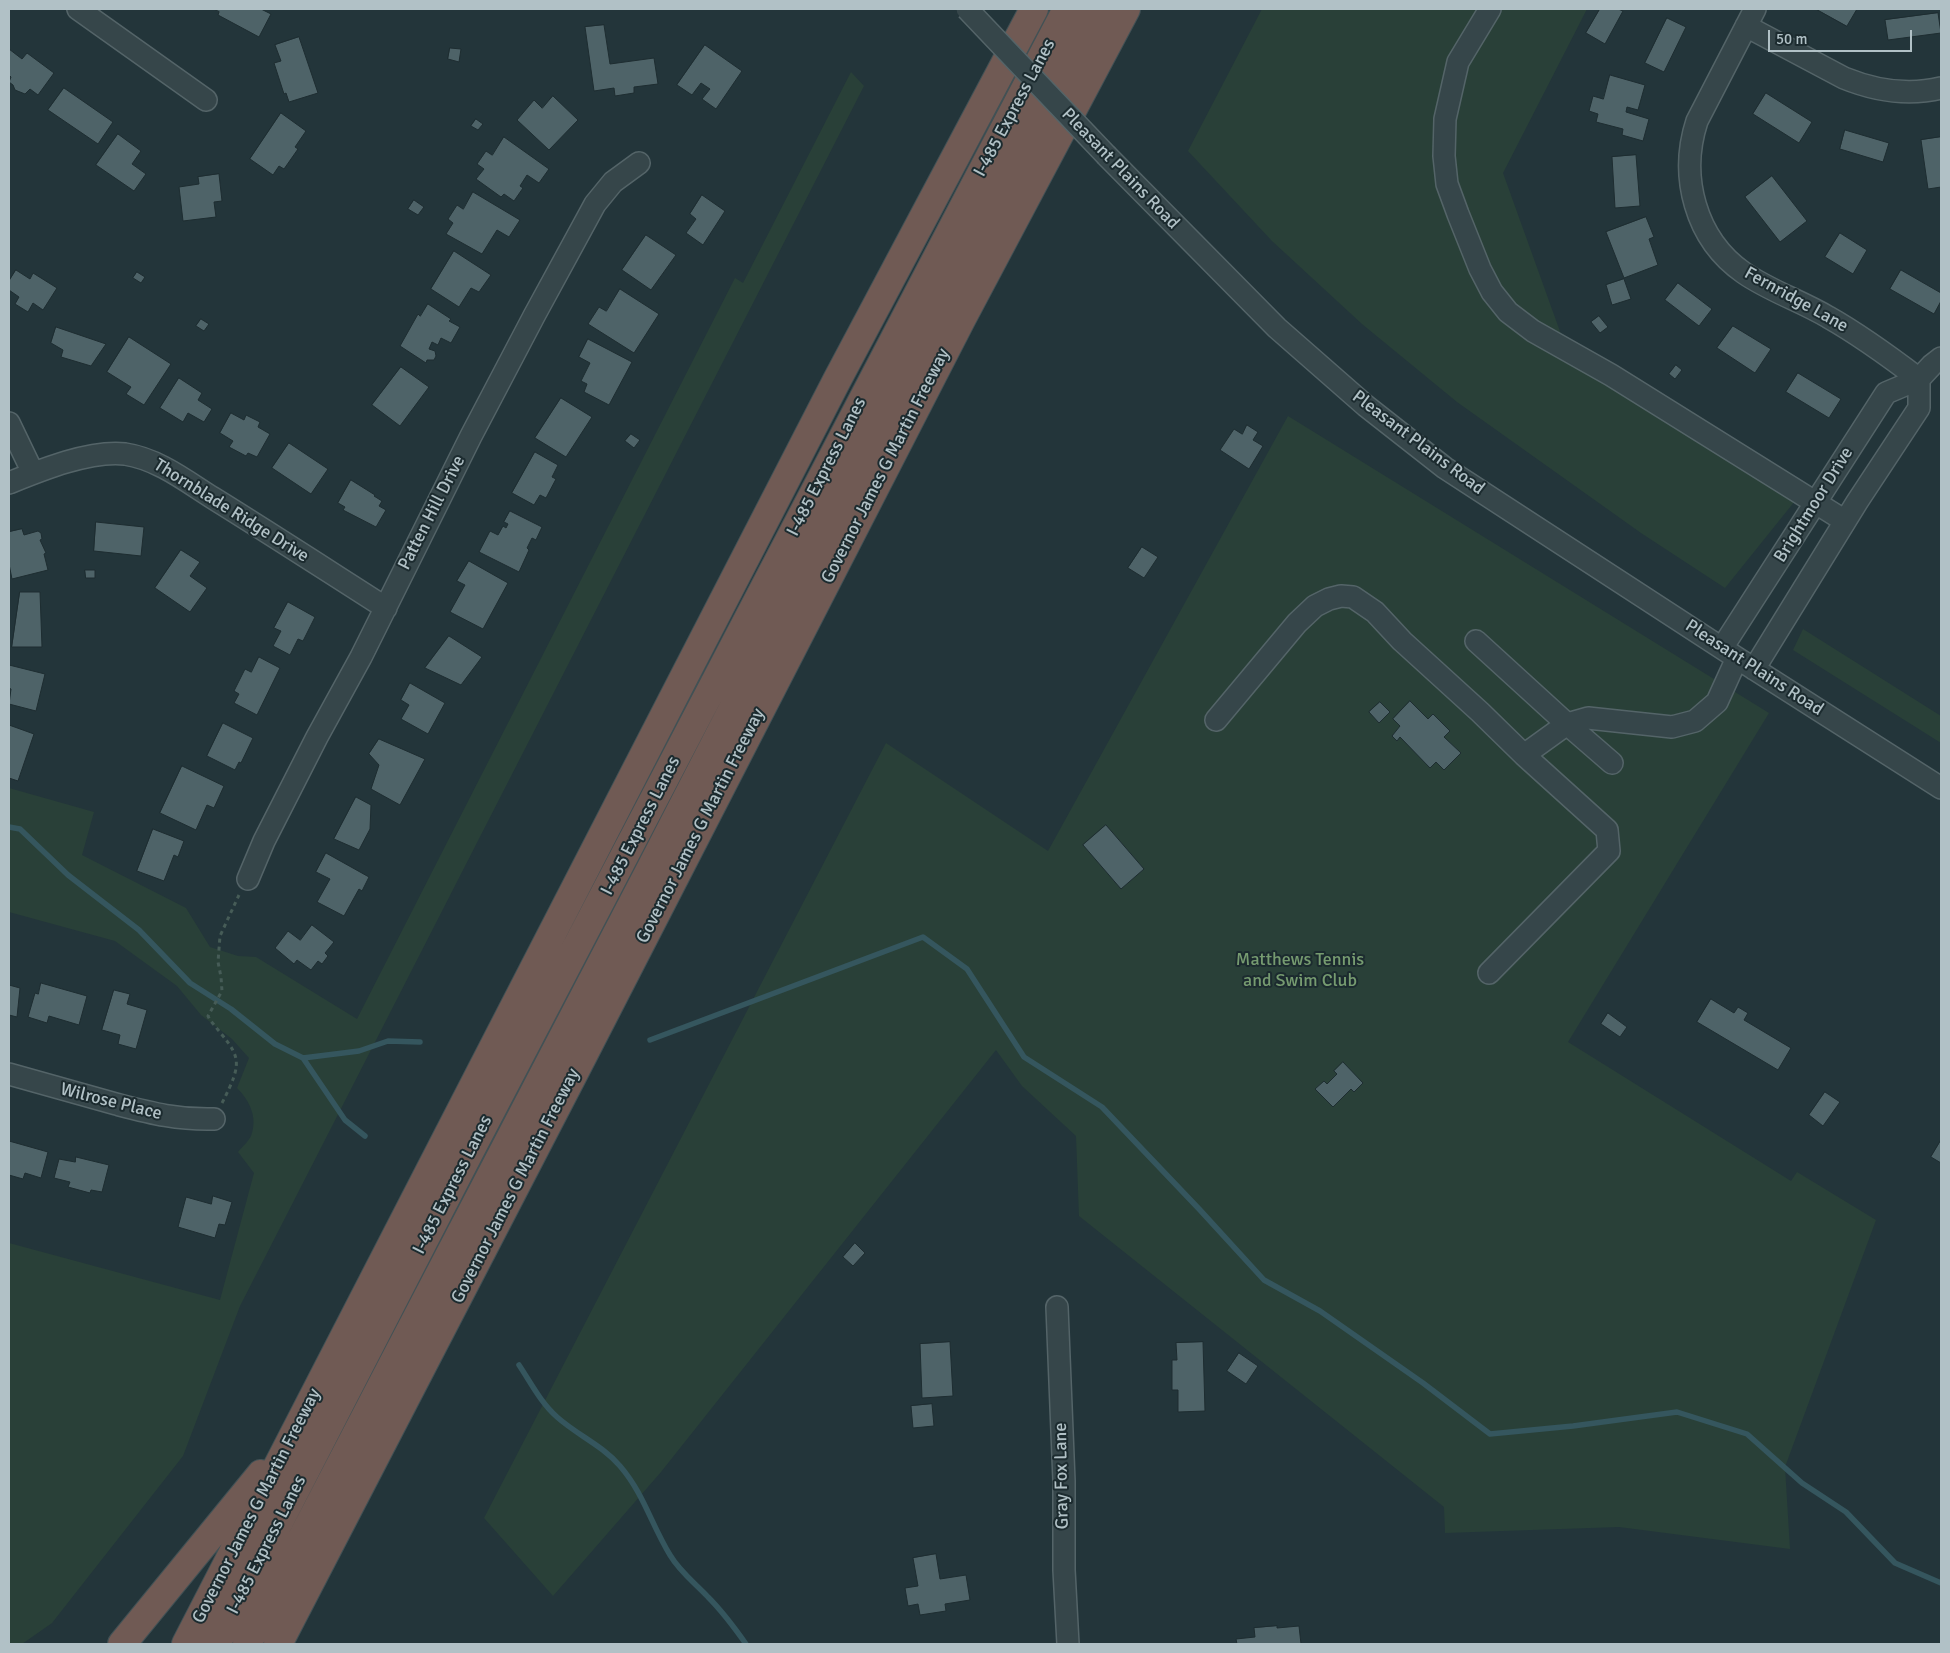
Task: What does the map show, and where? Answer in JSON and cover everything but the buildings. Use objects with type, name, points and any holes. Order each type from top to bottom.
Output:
[{"type":"highway","name":"Governor James G Martin Freeway","points":[[186,1644],[837,380],[1034,9]]},
{"type":"highway","name":"I-485 Express Lanes","points":[[216,1644],[471,1149],[1067,9]]},
{"type":"highway","name":"I-485 Express Lanes","points":[[247,1644],[642,885],[1038,115],[1096,9]]},
{"type":"highway","name":"Governor James G Martin Freeway","points":[[278,1644],[961,320],[1126,10]]},
{"type":"highway","points":[[978,231],[1126,10]]},
{"type":"highway","points":[[625,857],[694,656]]},
{"type":"highway","points":[[122,1644],[294,1435]]},
{"type":"street","points":[[78,9],[206,100]]},
{"type":"street","name":"Pleasant Plains Road","points":[[967,9],[1106,156],[1276,328],[1366,406],[1445,468],[1941,788]]},
{"type":"street","points":[[1490,9],[1458,62],[1444,119],[1444,156],[1447,184],[1480,268],[1492,292],[1508,312],[1533,331],[1612,375],[1845,521]]},
{"type":"street","points":[[1751,17],[1844,78],[1859,84],[1878,90],[1916,93],[1941,88]]},
{"type":"street","name":"Fernridge Lane","points":[[1751,17],[1697,121],[1691,139],[1688,156],[1689,176],[1693,200],[1701,221],[1721,254],[1743,273],[1768,288],[1827,316],[1868,341],[1919,379]]},
{"type":"street","name":"Patten Hill Drive","points":[[248,879],[264,841],[386,608],[471,436],[595,204],[613,182],[639,163]]},
{"type":"street","name":"Brightmoor Drive","points":[[1738,658],[1816,503],[1886,393],[1919,379],[1941,358]]},
{"type":"street","name":"Brightmoor Drive","points":[[1738,658],[1845,521],[1919,408],[1919,379]]},
{"type":"street","points":[[9,423],[33,473]]},
{"type":"street","name":"Thornblade Ridge Drive","points":[[9,483],[33,473],[97,455],[124,454],[143,458],[158,464],[386,608]]},
{"type":"street","points":[[1216,720],[1297,623],[1315,606],[1329,599],[1341,596],[1353,597],[1375,612],[1402,641],[1606,830],[1608,851],[1489,973]]},
{"type":"street","points":[[1476,641],[1612,763]]},
{"type":"street","points":[[1524,755],[1567,724],[1588,718],[1672,727],[1695,721],[1717,702],[1738,658]]},
{"type":"street","name":"Wilrose Place","points":[[9,1074],[66,1091],[161,1115],[189,1120],[214,1119]]},
{"type":"street","name":"Gray Fox Lane","points":[[1057,1307],[1064,1481],[1064,1570],[1068,1644]]},
{"type":"path","points":[[214,1119],[236,1076],[237,1066],[235,1054],[230,1043],[208,1016],[220,996],[222,986],[218,962],[220,936],[233,906],[248,879]]},
{"type":"green space","points":[[1262,9],[1587,9],[1503,173],[1562,337],[1807,486],[1725,588],[1641,533],[1457,402],[1362,324],[1272,241],[1188,151]]},
{"type":"green space","points":[[851,72],[864,86],[240,1306],[183,1456],[52,1623],[22,1644],[9,1644],[9,1243],[220,1300],[254,1173],[238,1152],[250,1138],[254,1123],[252,1110],[246,1098],[237,1088],[249,1058],[232,1039],[201,1015],[177,986],[115,941],[9,912],[9,788],[94,812],[82,855],[186,908],[210,947],[238,956],[256,957],[357,1019],[735,278],[743,283]]},
{"type":"green space","name":"Matthews Tennis and Swim Club","points":[[1288,416],[1769,713],[1568,1042],[1791,1181],[1797,1172],[1876,1220],[1785,1467],[1790,1549],[1619,1527],[1445,1533],[1444,1507],[1079,1216],[1076,1136],[1022,1086],[996,1050],[661,1472],[553,1596],[484,1518],[886,743],[1048,851]]},
{"type":"green space","points":[[1803,629],[1941,716],[1941,743],[1793,650]]},
{"type":"waterway","points":[[9,827],[20,829],[68,875],[139,930],[190,983],[231,1009],[275,1044],[303,1058],[345,1120],[365,1136]]},
{"type":"waterway","points":[[650,1040],[923,937],[967,969],[1024,1057],[1102,1107],[1264,1280],[1320,1311],[1423,1383],[1490,1434],[1573,1426],[1677,1412],[1747,1434],[1802,1483],[1846,1512],[1895,1563],[1941,1583]]},
{"type":"waterway","points":[[303,1058],[359,1051],[388,1041],[420,1042]]},
{"type":"waterway","points":[[519,1365],[546,1406],[620,1466],[635,1487],[674,1561],[719,1608],[746,1644]]}]
